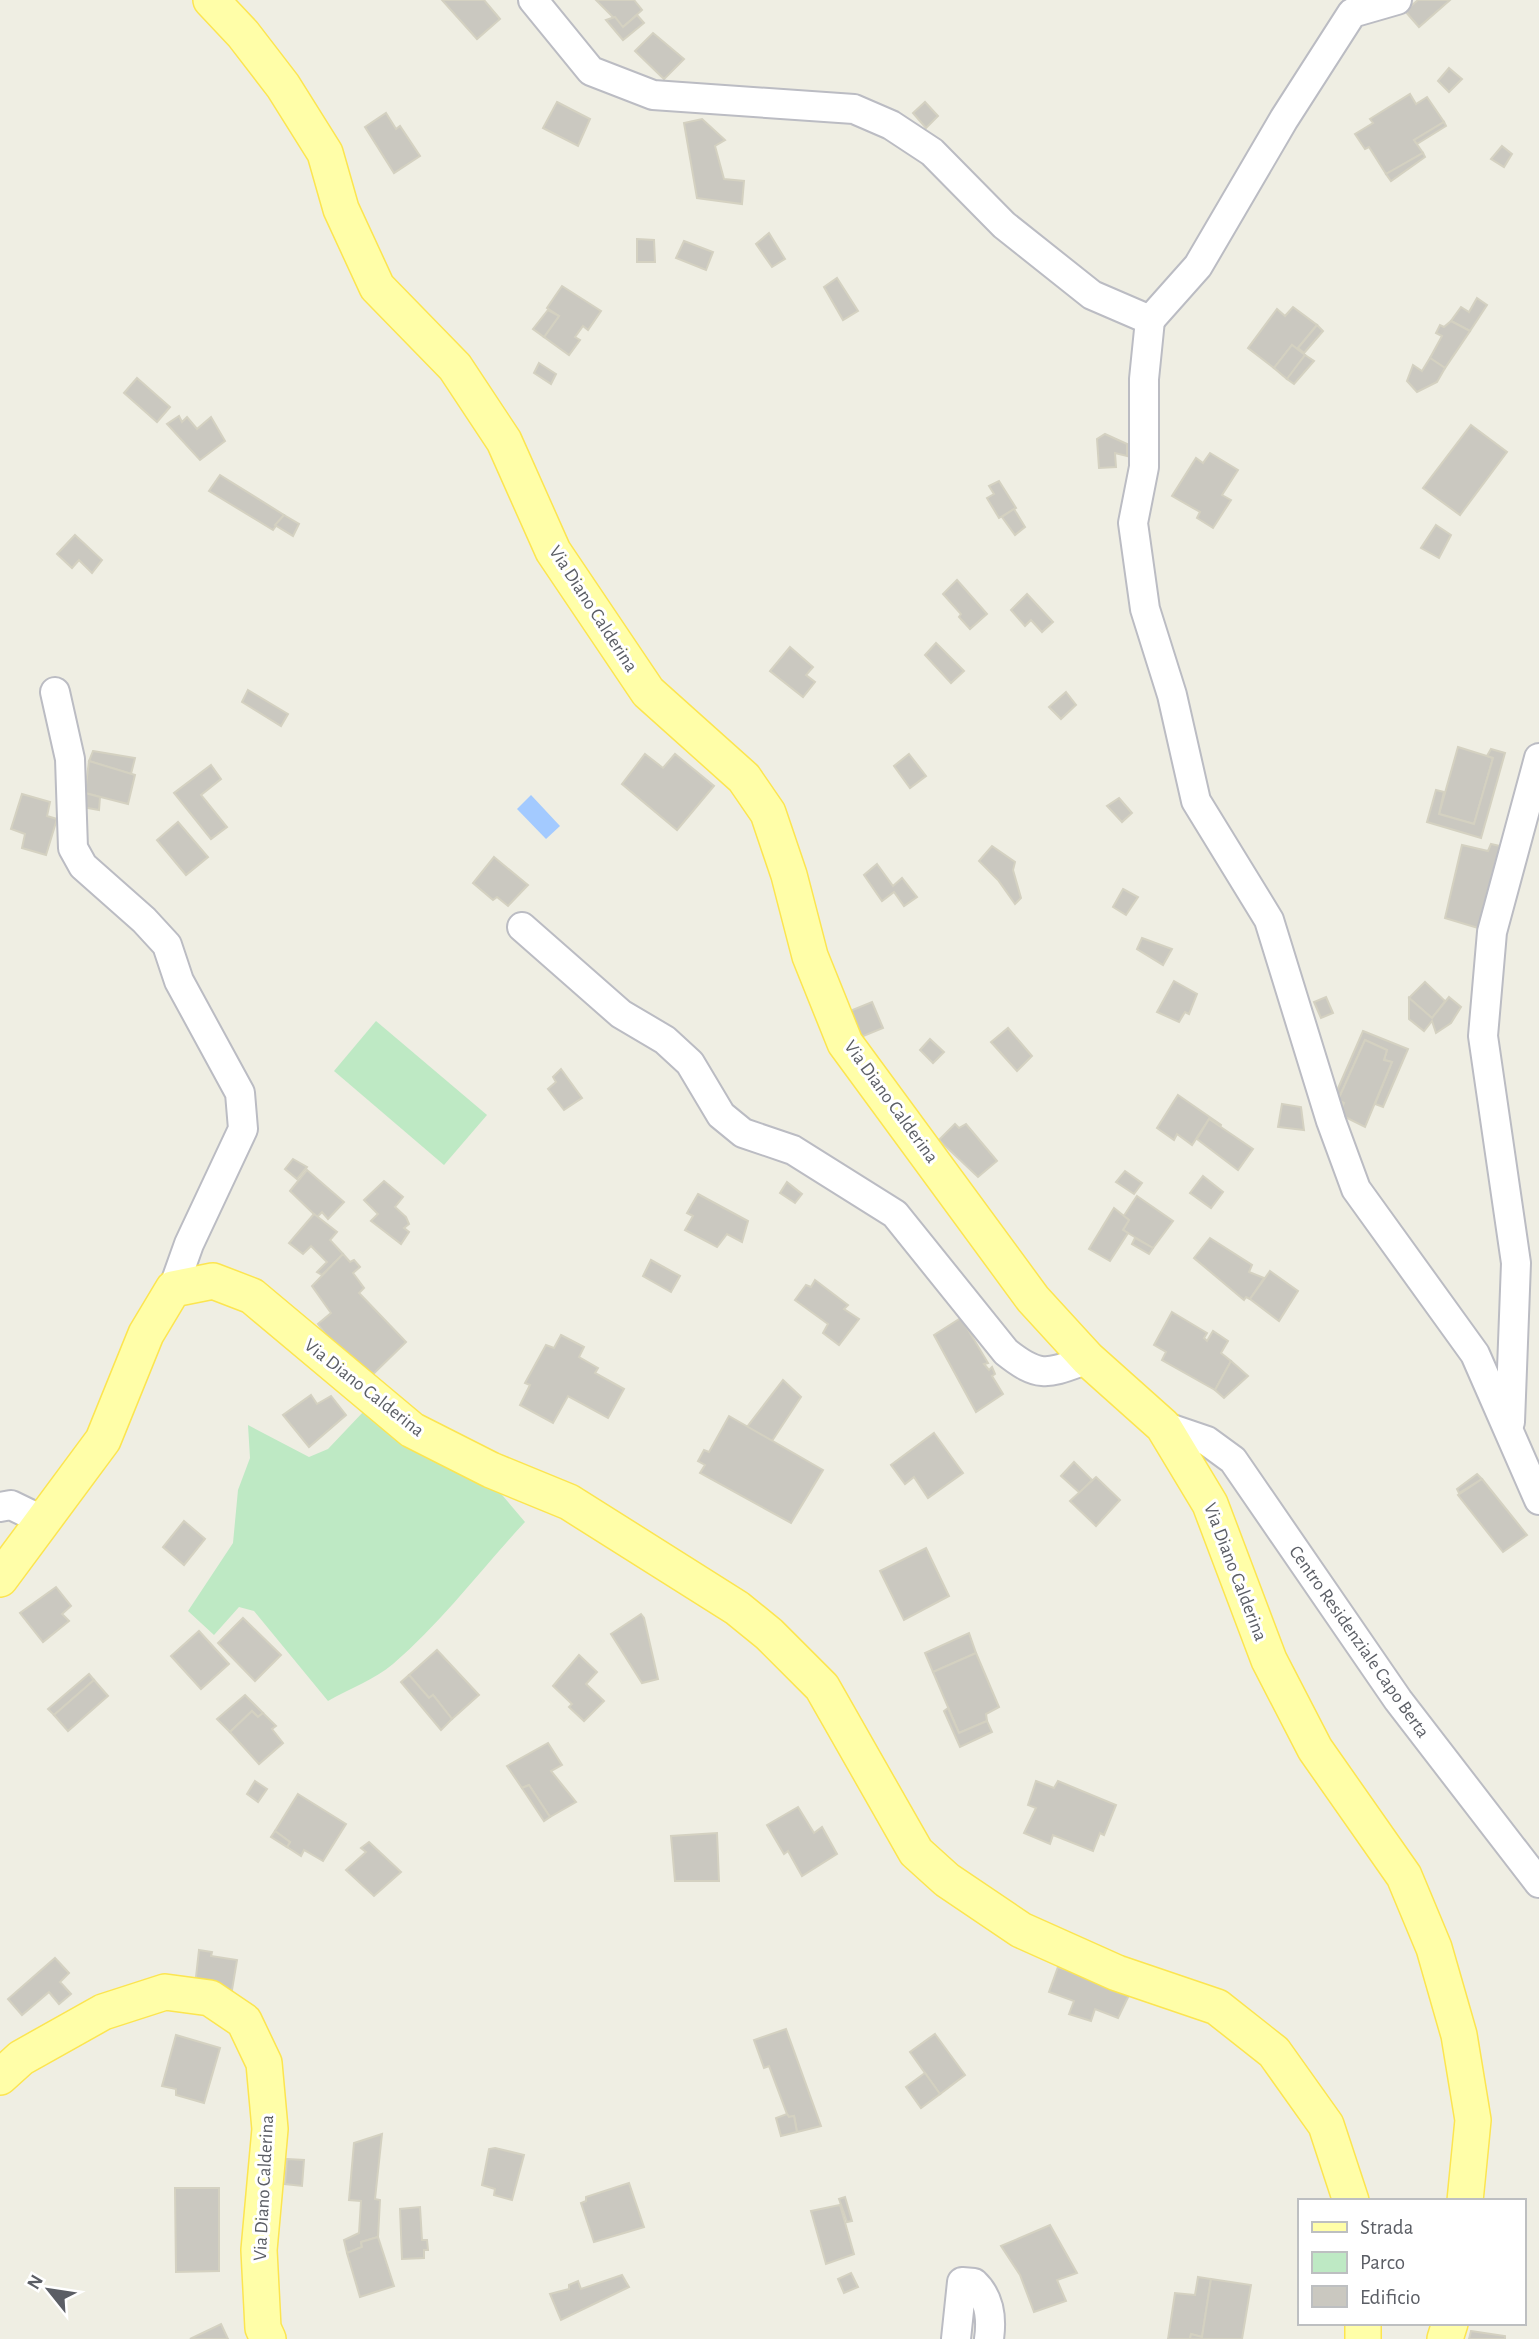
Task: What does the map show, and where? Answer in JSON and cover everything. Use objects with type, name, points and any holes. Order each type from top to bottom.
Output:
[{"type":"main road","name":"Via Diano Calderina","points":[[211,0],[243,34],[283,86],[325,153],[341,209],[376,287],[455,367],[503,441],[553,551],[648,692],[744,778],[768,813],[789,875],[810,956],[845,1043],[1033,1299],[1088,1359],[1163,1426],[1210,1504],[1269,1660],[1315,1749],[1405,1876],[1434,1948],[1459,2035],[1473,2120],[1465,2199]]},
{"type":"main road","name":"Via Diano Calderina","points":[[173,1289],[213,1281],[253,1296],[412,1430],[491,1470],[569,1502],[737,1608],[769,1634],[822,1688],[916,1852],[947,1881],[1021,1930],[1117,1973],[1217,2007],[1274,2052],[1326,2125],[1350,2199]]},
{"type":"main road","points":[[0,1579],[103,1440],[146,1334],[173,1289]]},
{"type":"main road","name":"Via Diano Calderina","points":[[0,2077],[21,2057],[103,2012],[165,1992],[209,1997],[244,2021],[264,2063],[270,2129],[259,2250],[263,2328],[268,2339]]},
{"type":"street","points":[[533,0],[591,71],[653,94],[854,109],[891,125],[932,152],[1004,225],[1092,295],[1150,320]]},
{"type":"street","points":[[1397,0],[1352,13],[1284,119],[1198,266],[1150,320],[1144,379],[1144,467],[1133,523],[1145,609],[1172,695],[1196,801],[1269,920],[1331,1121],[1356,1189],[1475,1354],[1539,1500]]},
{"type":"street","points":[[55,692],[70,759],[73,848],[83,866],[144,920],[167,945],[178,981],[240,1093],[243,1129],[189,1244],[173,1289]]},
{"type":"street","points":[[1510,1429],[1516,1263],[1483,1036],[1492,932],[1539,758]]},
{"type":"street","points":[[522,928],[621,1014],[666,1040],[691,1063],[721,1115],[743,1133],[793,1150],[895,1214],[1006,1352],[1028,1370],[1052,1372],[1088,1359]]},
{"type":"street","name":"Centro Residenziale Capo Berta","points":[[1163,1426],[1207,1441],[1233,1460],[1398,1700],[1539,1882]]},
{"type":"street","points":[[0,1507],[11,1505],[44,1521]]},
{"type":"street","points":[[956,2339],[962,2282],[974,2283],[984,2295],[992,2323],[989,2339]]},
{"type":"green space","points":[[376,1021],[487,1115],[444,1165],[334,1071]]},
{"type":"green space","points":[[364,1411],[491,1482],[525,1522],[445,1613],[393,1664],[328,1701],[254,1611],[239,1607],[214,1635],[188,1611],[233,1543],[238,1490],[250,1458],[248,1425],[309,1457],[328,1449]]},
{"type":"water","points":[[531,795],[560,826],[546,839],[517,809]]},
{"type":"building","points":[[442,0],[484,0],[500,19],[477,39]]},
{"type":"building","points":[[596,0],[634,0],[642,10],[623,27]]},
{"type":"building","points":[[1418,0],[1450,0],[1419,27],[1405,11]]},
{"type":"building","points":[[637,15],[644,23],[623,40],[606,20],[615,17],[623,27]]},
{"type":"building","points":[[653,33],[684,59],[664,79],[635,51]]},
{"type":"building","points":[[1449,68],[1462,79],[1449,92],[1438,81]]},
{"type":"building","points":[[1410,94],[1416,104],[1427,97],[1444,122],[1414,140],[1423,153],[1386,174],[1369,147],[1365,149],[1355,134],[1373,123],[1370,119]]},
{"type":"building","points":[[557,102],[590,119],[578,146],[543,128]]},
{"type":"building","points":[[925,102],[938,116],[926,128],[913,113]]},
{"type":"building","points":[[386,113],[396,129],[400,126],[420,156],[394,173],[365,127]]},
{"type":"building","points":[[702,119],[725,140],[715,146],[724,179],[744,181],[742,204],[697,198],[684,123]]},
{"type":"building","points":[[1444,122],[1446,126],[1417,144],[1414,140]]},
{"type":"building","points":[[1502,146],[1512,154],[1504,167],[1491,159]]},
{"type":"building","points":[[1423,153],[1425,157],[1391,181],[1386,174]]},
{"type":"building","points":[[769,233],[785,259],[772,267],[756,244]]},
{"type":"building","points":[[637,239],[654,240],[655,262],[637,262]]},
{"type":"building","points":[[684,241],[713,252],[706,270],[676,258]]},
{"type":"building","points":[[837,278],[858,311],[843,320],[824,287]]},
{"type":"building","points":[[562,286],[601,311],[588,330],[583,326],[575,337],[580,340],[569,355],[544,337],[559,316],[547,308]]},
{"type":"building","points":[[1477,298],[1487,305],[1470,331],[1451,321],[1461,307],[1469,312]]},
{"type":"building","points":[[1293,307],[1317,325],[1297,349],[1292,345],[1274,368],[1248,348],[1277,309],[1285,316]]},
{"type":"building","points":[[548,310],[559,316],[544,337],[533,329]]},
{"type":"building","points":[[1451,321],[1470,331],[1445,368],[1430,358],[1442,336],[1436,333],[1440,325],[1444,327]]},
{"type":"building","points":[[1317,325],[1323,331],[1304,353],[1298,348]]},
{"type":"building","points":[[1292,345],[1305,355],[1287,379],[1274,368]]},
{"type":"building","points":[[1305,355],[1314,361],[1294,384],[1287,379]]},
{"type":"building","points":[[1430,358],[1445,368],[1437,382],[1417,392],[1407,381],[1413,365],[1422,371]]},
{"type":"building","points":[[539,363],[556,374],[551,384],[534,373]]},
{"type":"building","points":[[137,378],[170,407],[157,422],[124,393]]},
{"type":"building","points":[[179,416],[182,422],[187,417],[197,429],[211,417],[225,441],[200,460],[167,424]]},
{"type":"building","points":[[1471,425],[1507,452],[1460,515],[1423,488]]},
{"type":"building","points":[[1105,434],[1127,444],[1127,456],[1115,453],[1116,467],[1099,468],[1097,439]]},
{"type":"building","points":[[1210,453],[1238,470],[1222,495],[1231,500],[1213,528],[1197,518],[1200,512],[1172,496],[1196,458],[1203,463]]},
{"type":"building","points":[[220,475],[284,515],[273,530],[209,491]]},
{"type":"building","points":[[999,481],[1016,508],[999,518],[987,498],[994,494],[989,486]]},
{"type":"building","points":[[1014,509],[1025,527],[1015,535],[1002,517]]},
{"type":"building","points":[[284,515],[299,524],[293,536],[275,525]]},
{"type":"building","points":[[1436,525],[1451,535],[1439,558],[1421,548]]},
{"type":"building","points":[[75,535],[102,560],[92,573],[79,560],[72,568],[57,554]]},
{"type":"building","points":[[957,580],[987,614],[970,629],[943,594]]},
{"type":"building","points":[[1027,594],[1053,622],[1042,632],[1031,620],[1025,626],[1011,610]]},
{"type":"building","points":[[936,643],[964,671],[951,683],[925,655]]},
{"type":"building","points":[[790,647],[813,667],[806,675],[815,682],[803,697],[770,671]]},
{"type":"building","points":[[248,690],[288,714],[281,726],[242,702]]},
{"type":"building","points":[[1066,692],[1076,705],[1061,719],[1049,707]]},
{"type":"building","points":[[1458,747],[1493,758],[1474,824],[1439,814]]},
{"type":"building","points":[[1491,749],[1505,753],[1481,838],[1427,822],[1436,790],[1444,792],[1439,814],[1474,824],[1493,758],[1487,756]]},
{"type":"building","points":[[93,751],[135,758],[131,774],[89,761]]},
{"type":"building","points":[[645,754],[663,768],[675,754],[714,786],[677,830],[622,784]]},
{"type":"building","points":[[909,754],[926,776],[910,788],[894,766]]},
{"type":"building","points":[[89,761],[135,775],[128,804],[85,793]]},
{"type":"building","points":[[211,765],[221,779],[201,795],[227,827],[211,839],[174,793]]},
{"type":"building","points":[[85,793],[100,797],[99,810],[82,807]]},
{"type":"building","points":[[22,794],[50,802],[47,816],[57,819],[46,855],[22,848],[25,834],[11,829]]},
{"type":"building","points":[[1119,798],[1132,813],[1122,822],[1107,806]]},
{"type":"building","points":[[178,822],[208,857],[186,875],[157,840]]},
{"type":"building","points":[[1491,844],[1500,846],[1478,928],[1445,918],[1462,845],[1488,851]]},
{"type":"building","points":[[992,846],[1015,862],[1013,870],[1021,898],[1015,904],[998,880],[979,861]]},
{"type":"building","points":[[494,857],[528,885],[508,906],[497,897],[493,900],[473,883]]},
{"type":"building","points":[[877,864],[893,886],[902,878],[917,897],[904,906],[894,892],[882,901],[864,875]]},
{"type":"building","points":[[1123,889],[1138,897],[1126,915],[1113,907]]},
{"type":"building","points":[[1142,938],[1172,949],[1163,965],[1137,949]]},
{"type":"building","points":[[1174,981],[1197,994],[1189,1014],[1185,1012],[1179,1022],[1157,1012]]},
{"type":"building","points":[[1425,982],[1445,1001],[1432,1018],[1409,998]]},
{"type":"building","points":[[1326,997],[1333,1013],[1321,1018],[1314,1002]]},
{"type":"building","points":[[1449,997],[1461,1007],[1451,1023],[1436,1033],[1432,1021],[1424,1031],[1409,1019],[1409,998],[1432,1018]]},
{"type":"building","points":[[872,1002],[883,1028],[861,1037],[850,1011]]},
{"type":"building","points":[[1008,1028],[1032,1056],[1017,1071],[991,1042]]},
{"type":"building","points":[[1363,1031],[1408,1049],[1383,1107],[1375,1104],[1392,1062],[1384,1060],[1387,1050],[1365,1040],[1338,1100],[1344,1103],[1339,1114],[1329,1109]]},
{"type":"building","points":[[930,1039],[944,1052],[933,1063],[920,1050]]},
{"type":"building","points":[[1365,1040],[1387,1050],[1384,1060],[1392,1062],[1365,1127],[1339,1114],[1344,1103],[1338,1100]]},
{"type":"building","points":[[561,1069],[582,1098],[564,1110],[548,1089],[556,1082],[553,1077]]},
{"type":"building","points":[[1178,1095],[1221,1125],[1220,1128],[1209,1119],[1192,1145],[1177,1134],[1174,1140],[1157,1128]]},
{"type":"building","points":[[1282,1104],[1301,1107],[1304,1130],[1278,1127]]},
{"type":"building","points":[[1209,1119],[1253,1149],[1238,1170],[1197,1139]]},
{"type":"building","points":[[955,1124],[959,1128],[966,1124],[997,1161],[978,1177],[939,1140]]},
{"type":"building","points":[[293,1159],[307,1167],[297,1179],[285,1169]]},
{"type":"building","points":[[307,1170],[344,1202],[328,1219],[322,1212],[317,1217],[290,1191]]},
{"type":"building","points":[[1125,1171],[1142,1183],[1134,1194],[1116,1182]]},
{"type":"building","points":[[1203,1176],[1223,1192],[1211,1208],[1190,1193]]},
{"type":"building","points":[[384,1181],[403,1197],[395,1207],[406,1217],[409,1224],[404,1228],[409,1232],[401,1244],[371,1221],[378,1214],[364,1200]]},
{"type":"building","points":[[787,1182],[802,1194],[795,1203],[780,1193]]},
{"type":"building","points":[[698,1194],[748,1221],[742,1242],[727,1234],[717,1247],[685,1230],[693,1216],[687,1213]]},
{"type":"building","points":[[1137,1196],[1173,1221],[1153,1248],[1123,1230],[1129,1220],[1123,1217]]},
{"type":"building","points":[[1114,1208],[1129,1220],[1123,1230],[1128,1233],[1110,1261],[1089,1249]]},
{"type":"building","points":[[314,1214],[337,1232],[330,1240],[343,1254],[322,1275],[317,1272],[327,1262],[311,1246],[303,1254],[289,1243]]},
{"type":"building","points":[[1135,1238],[1153,1248],[1149,1254],[1132,1244]]},
{"type":"building","points":[[1210,1238],[1252,1265],[1249,1272],[1264,1278],[1250,1299],[1246,1297],[1244,1300],[1194,1258]]},
{"type":"building","points":[[343,1254],[350,1262],[354,1260],[360,1267],[353,1273],[364,1288],[359,1293],[406,1342],[370,1377],[330,1340],[318,1324],[331,1313],[312,1286]]},
{"type":"building","points":[[651,1260],[680,1276],[671,1292],[643,1276]]},
{"type":"building","points":[[1270,1271],[1298,1291],[1279,1321],[1250,1299]]},
{"type":"building","points":[[815,1280],[848,1305],[844,1309],[859,1319],[839,1345],[823,1333],[828,1324],[795,1300],[806,1285],[811,1287]]},
{"type":"building","points":[[1172,1312],[1207,1333],[1204,1338],[1207,1341],[1213,1331],[1228,1341],[1221,1353],[1231,1361],[1215,1390],[1162,1360],[1166,1352],[1154,1345]]},
{"type":"building","points":[[961,1318],[988,1363],[984,1364],[989,1370],[992,1367],[995,1374],[992,1376],[1003,1394],[976,1412],[934,1335]]},
{"type":"building","points":[[561,1335],[584,1347],[579,1357],[598,1368],[595,1373],[624,1389],[608,1418],[568,1396],[553,1423],[520,1405],[530,1385],[525,1383],[546,1345],[554,1348]]},
{"type":"building","points":[[1231,1361],[1248,1376],[1224,1398],[1215,1390]]},
{"type":"building","points":[[783,1380],[801,1397],[772,1441],[747,1427]]},
{"type":"building","points":[[311,1395],[317,1404],[331,1396],[346,1415],[309,1447],[283,1415]]},
{"type":"building","points":[[729,1416],[823,1470],[791,1523],[700,1473],[705,1465],[698,1461],[704,1450],[709,1452]]},
{"type":"building","points":[[934,1433],[963,1473],[928,1498],[914,1477],[905,1484],[891,1465]]},
{"type":"building","points":[[1074,1462],[1092,1480],[1080,1493],[1061,1476]]},
{"type":"building","points":[[1477,1474],[1482,1479],[1459,1493],[1457,1489]]},
{"type":"building","points":[[1096,1477],[1120,1500],[1096,1526],[1070,1501]]},
{"type":"building","points":[[1482,1479],[1527,1535],[1503,1552],[1458,1495]]},
{"type":"building","points":[[184,1521],[205,1539],[184,1565],[163,1547]]},
{"type":"building","points":[[926,1548],[949,1596],[904,1620],[880,1571]]},
{"type":"building","points":[[56,1587],[71,1606],[62,1614],[69,1621],[43,1642],[20,1613]]},
{"type":"building","points":[[641,1614],[658,1679],[642,1683],[611,1634]]},
{"type":"building","points":[[243,1618],[281,1655],[255,1681],[218,1643]]},
{"type":"building","points":[[199,1631],[229,1664],[201,1689],[171,1656]]},
{"type":"building","points":[[969,1633],[976,1653],[933,1672],[925,1653]]},
{"type":"building","points":[[437,1650],[479,1695],[452,1719],[433,1695],[429,1698],[409,1675]]},
{"type":"building","points":[[976,1653],[999,1707],[986,1714],[987,1721],[959,1733],[933,1672]]},
{"type":"building","points":[[579,1655],[597,1672],[586,1684],[604,1701],[584,1721],[569,1707],[572,1704],[553,1686]]},
{"type":"building","points":[[89,1674],[94,1680],[54,1715],[48,1709]]},
{"type":"building","points":[[409,1675],[429,1698],[433,1695],[452,1719],[441,1730],[401,1682]]},
{"type":"building","points":[[94,1680],[108,1696],[68,1731],[54,1715]]},
{"type":"building","points":[[245,1695],[263,1713],[258,1717],[252,1711],[230,1732],[217,1719]]},
{"type":"building","points":[[948,1708],[959,1733],[987,1721],[992,1732],[960,1747],[944,1711]]},
{"type":"building","points":[[252,1711],[258,1717],[263,1713],[276,1726],[272,1729],[283,1743],[259,1764],[230,1732]]},
{"type":"building","points":[[548,1743],[562,1765],[551,1771],[576,1802],[550,1817],[529,1785],[522,1788],[507,1766]]},
{"type":"building","points":[[255,1781],[267,1789],[258,1802],[247,1794]]},
{"type":"building","points":[[1036,1781],[1054,1788],[1058,1781],[1116,1805],[1104,1835],[1100,1833],[1093,1851],[1053,1835],[1050,1844],[1024,1833],[1036,1808],[1028,1805]]},
{"type":"building","points":[[529,1785],[550,1817],[544,1821],[522,1788]]},
{"type":"building","points":[[298,1794],[346,1824],[323,1861],[304,1850],[301,1856],[287,1847],[290,1842],[275,1831]]},
{"type":"building","points":[[798,1807],[814,1833],[822,1827],[837,1854],[802,1876],[788,1851],[784,1854],[767,1825]]},
{"type":"building","points":[[275,1831],[290,1842],[287,1847],[271,1837]]},
{"type":"building","points":[[717,1833],[719,1881],[675,1881],[671,1836]]},
{"type":"building","points":[[369,1842],[401,1872],[374,1896],[346,1870],[366,1852],[361,1848]]},
{"type":"building","points":[[199,1950],[212,1952],[211,1956],[237,1960],[232,1990],[195,1986]]},
{"type":"building","points":[[55,1958],[69,1973],[60,1982],[71,1994],[59,2004],[49,1992],[22,2015],[8,1999]]},
{"type":"building","points":[[1058,1967],[1130,1993],[1118,2018],[1095,2009],[1091,2021],[1069,2014],[1074,2001],[1049,1992]]},
{"type":"building","points":[[786,2029],[821,2126],[797,2132],[794,2116],[789,2117],[787,2114],[769,2066],[764,2068],[754,2040]]},
{"type":"building","points":[[935,2034],[965,2075],[940,2094],[910,2052]]},
{"type":"building","points":[[176,2035],[220,2048],[204,2103],[176,2095],[176,2089],[162,2086]]},
{"type":"building","points":[[925,2073],[940,2094],[921,2108],[906,2087]]},
{"type":"building","points":[[787,2114],[789,2117],[794,2116],[797,2132],[781,2136],[776,2118]]},
{"type":"building","points":[[382,2134],[375,2199],[380,2200],[378,2237],[361,2242],[362,2247],[347,2253],[344,2240],[359,2233],[361,2201],[349,2200],[354,2143]]},
{"type":"building","points":[[489,2149],[524,2155],[512,2200],[494,2195],[495,2189],[482,2185]]},
{"type":"building","points":[[287,2159],[304,2160],[302,2186],[285,2184]]},
{"type":"building","points":[[629,2183],[644,2227],[594,2242],[581,2203],[586,2201],[586,2197]]},
{"type":"building","points":[[175,2188],[219,2188],[219,2271],[176,2272]]},
{"type":"building","points":[[845,2197],[852,2221],[847,2222],[839,2199]]},
{"type":"building","points":[[840,2205],[854,2254],[826,2264],[811,2211]]},
{"type":"building","points":[[420,2207],[422,2240],[427,2240],[428,2250],[424,2250],[424,2258],[402,2259],[400,2209]]},
{"type":"building","points":[[1050,2225],[1077,2273],[1057,2280],[1066,2301],[1034,2312],[1020,2275],[1001,2246]]},
{"type":"building","points":[[378,2237],[394,2286],[360,2297],[347,2253],[362,2247],[361,2242]]},
{"type":"building","points":[[851,2273],[858,2287],[844,2293],[838,2279]]},
{"type":"building","points":[[622,2275],[629,2287],[561,2320],[550,2294],[569,2289],[569,2285],[578,2281],[581,2289]]},
{"type":"building","points":[[1198,2277],[1211,2279],[1202,2337],[1191,2334],[1190,2339],[1168,2339],[1175,2293],[1195,2295]]},
{"type":"building","points":[[1211,2279],[1251,2285],[1242,2339],[1190,2339],[1191,2334],[1202,2337]]},
{"type":"building","points":[[221,2324],[228,2339],[190,2339]]},
{"type":"building","points":[[1471,2331],[1505,2336],[1505,2339],[1469,2339]]}]
